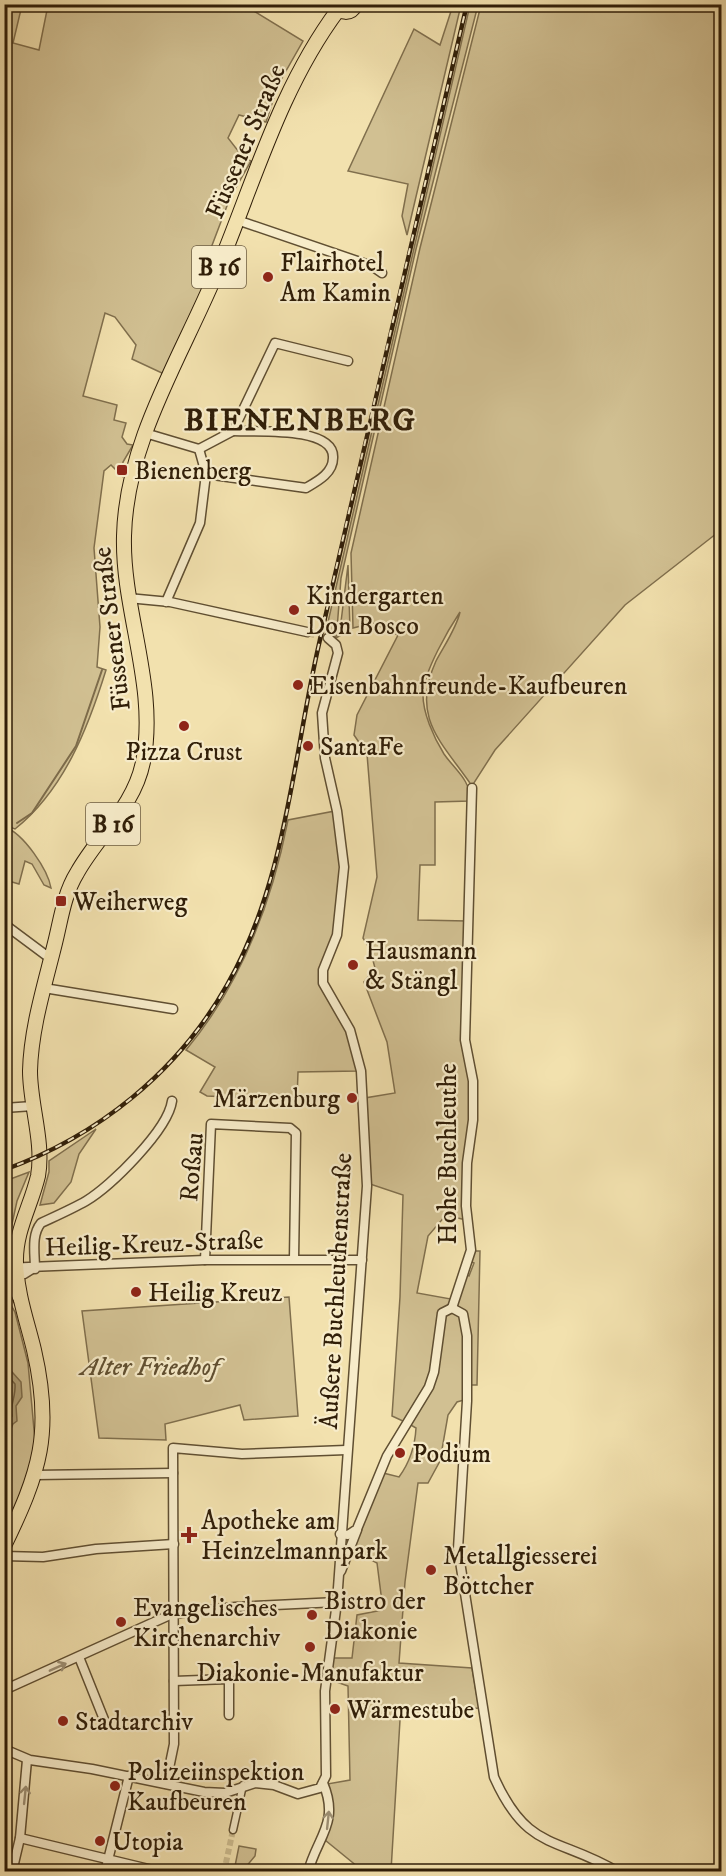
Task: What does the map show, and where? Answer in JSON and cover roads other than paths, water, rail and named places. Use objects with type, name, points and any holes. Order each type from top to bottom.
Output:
[{"type":"main road","name":"Füssener Straße","points":[[20,1271],[21,1222],[38,1174],[30,1072],[33,1040],[44,988],[71,883],[88,854],[124,809],[134,790],[143,760],[146,706],[127,598],[124,534],[126,507],[145,433],[217,272],[285,102],[336,7],[349,12],[356,4]]},
{"type":"main road","name":"B 16","points":[[20,1271],[21,1304],[32,1342]]},
{"type":"main road","name":"B 16","points":[[4,1546],[35,1475],[45,1419],[20,1271]]},
{"type":"main road","points":[[4,1716],[4,1736]]},
{"type":"street","points":[[237,220],[372,266],[382,273]]},
{"type":"street","points":[[233,431],[275,343],[348,361]]},
{"type":"street","points":[[145,433],[199,449],[233,431],[315,435],[333,452],[330,468],[319,481],[306,488],[206,474]]},
{"type":"street","points":[[166,602],[200,524],[206,474],[199,449]]},
{"type":"street","points":[[127,598],[166,602],[307,632]]},
{"type":"street","name":"Äußere Buchleuthenstraße","points":[[308,1872],[328,1829],[330,1815],[323,1783],[327,1766],[326,1681],[337,1602],[346,1450],[367,1186],[361,1071],[350,1030],[323,983],[322,970],[337,935],[344,867],[337,811],[324,748],[322,713],[338,653],[336,645],[328,638]]},
{"type":"street","name":"Hohe Buchleuthe","points":[[338,1580],[387,1456],[429,1387],[434,1372],[439,1322],[442,1313],[452,1308],[471,1250],[466,1206],[473,1081],[465,1040],[472,788]]},
{"type":"street","points":[[4,924],[51,959]]},
{"type":"street","points":[[44,988],[173,1009]]},
{"type":"street","points":[[20,1271],[34,1244],[36,1228],[41,1223],[86,1201],[101,1190],[160,1131],[171,1111],[172,1101]]},
{"type":"street","points":[[4,1108],[33,1106]]},
{"type":"street","name":"Roßau","points":[[206,1260],[212,1124],[290,1128],[296,1132]]},
{"type":"street","name":"Heilig-Kreuz-Straße","points":[[294,1259],[296,1132]]},
{"type":"street","name":"Heilig-Kreuz-Straße","points":[[20,1271],[206,1260],[362,1260]]},
{"type":"street","points":[[4,1286],[15,1293],[21,1304]]},
{"type":"street","points":[[452,1308],[463,1314],[467,1336],[467,1401],[458,1550],[494,1777],[509,1808],[539,1837],[602,1862],[618,1872]]},
{"type":"street","points":[[166,1783],[174,1744],[172,1448],[242,1454],[346,1450]]},
{"type":"street","points":[[35,1475],[172,1473]]},
{"type":"street","points":[[340,1534],[348,1535],[357,1529]]},
{"type":"street","points":[[4,1556],[43,1557],[96,1549],[174,1544]]},
{"type":"street","points":[[4,1690],[172,1614],[235,1606],[337,1602]]},
{"type":"street","points":[[79,1658],[105,1722]]},
{"type":"street","points":[[174,1681],[229,1679],[230,1715]]},
{"type":"street","points":[[4,1743],[32,1760]]},
{"type":"street","points":[[4,1749],[32,1760],[219,1793],[243,1785],[263,1783],[305,1794],[313,1792],[323,1783]]},
{"type":"street","points":[[12,1872],[20,1838],[32,1760]]},
{"type":"street","points":[[105,1872],[129,1776]]},
{"type":"street","points":[[233,1830],[243,1785]]},
{"type":"street","points":[[20,1838],[108,1857],[160,1872]]},
{"type":"water","points":[[5,1364],[21,1382],[22,1397],[16,1406],[17,1421],[13,1424],[5,1443],[7,1421],[4,1418]]},
{"type":"waterway","points":[[17,823],[32,813],[76,746],[102,670]]},
{"type":"waterway","points":[[5,1365],[8,1348]]},
{"type":"tunnel","points":[[307,632],[328,638]]},
{"type":"tunnel","points":[[224,1872],[233,1830]]},
{"type":"railway","points":[[4,1170],[72,1139],[103,1119],[160,1073],[207,1017],[247,946],[263,905],[275,862],[319,644],[467,4]]},
{"type":"place","name":"Flairhotel Am Kamin","points":[[268,277]]},
{"type":"place","name":"Bienenberg","points":[[122,470]]},
{"type":"place","name":"Kindergarten Don Bosco","points":[[294,610]]},
{"type":"place","name":"Eisenbahnfreunde-Kaufbeuren","points":[[298,685]]},
{"type":"place","name":"Pizza Crust","points":[[184,726]]},
{"type":"place","name":"SantaFe","points":[[308,746]]},
{"type":"place","name":"Weiherweg","points":[[61,901]]},
{"type":"place","name":"Hausmann & Stängl","points":[[353,965]]},
{"type":"place","name":"Märzenburg","points":[[352,1098]]},
{"type":"place","name":"Heilig Kreuz","points":[[136,1292]]},
{"type":"place","name":"Podium","points":[[400,1453]]},
{"type":"place","name":"Apotheke am Heinzelmannpark","points":[[189,1535]]},
{"type":"place","name":"Metallgiesserei Böttcher","points":[[431,1570]]},
{"type":"place","name":"Bistro der Diakonie","points":[[312,1615]]},
{"type":"place","name":"Evangelisches Kirchenarchiv","points":[[121,1622]]},
{"type":"place","name":"Diakonie-Manufaktur","points":[[310,1647]]},
{"type":"place","name":"Wärmestube","points":[[335,1709]]},
{"type":"place","name":"Stadtarchiv","points":[[63,1721]]},
{"type":"place","name":"Polizeiinspektion Kaufbeuren","points":[[115,1786]]},
{"type":"place","name":"Utopia","points":[[100,1841]]},
{"type":"district","name":"BIENENBERG","points":[[300,419]]},
{"type":"park label","name":"Alter Friedhof","points":[[150,1366]]}]
